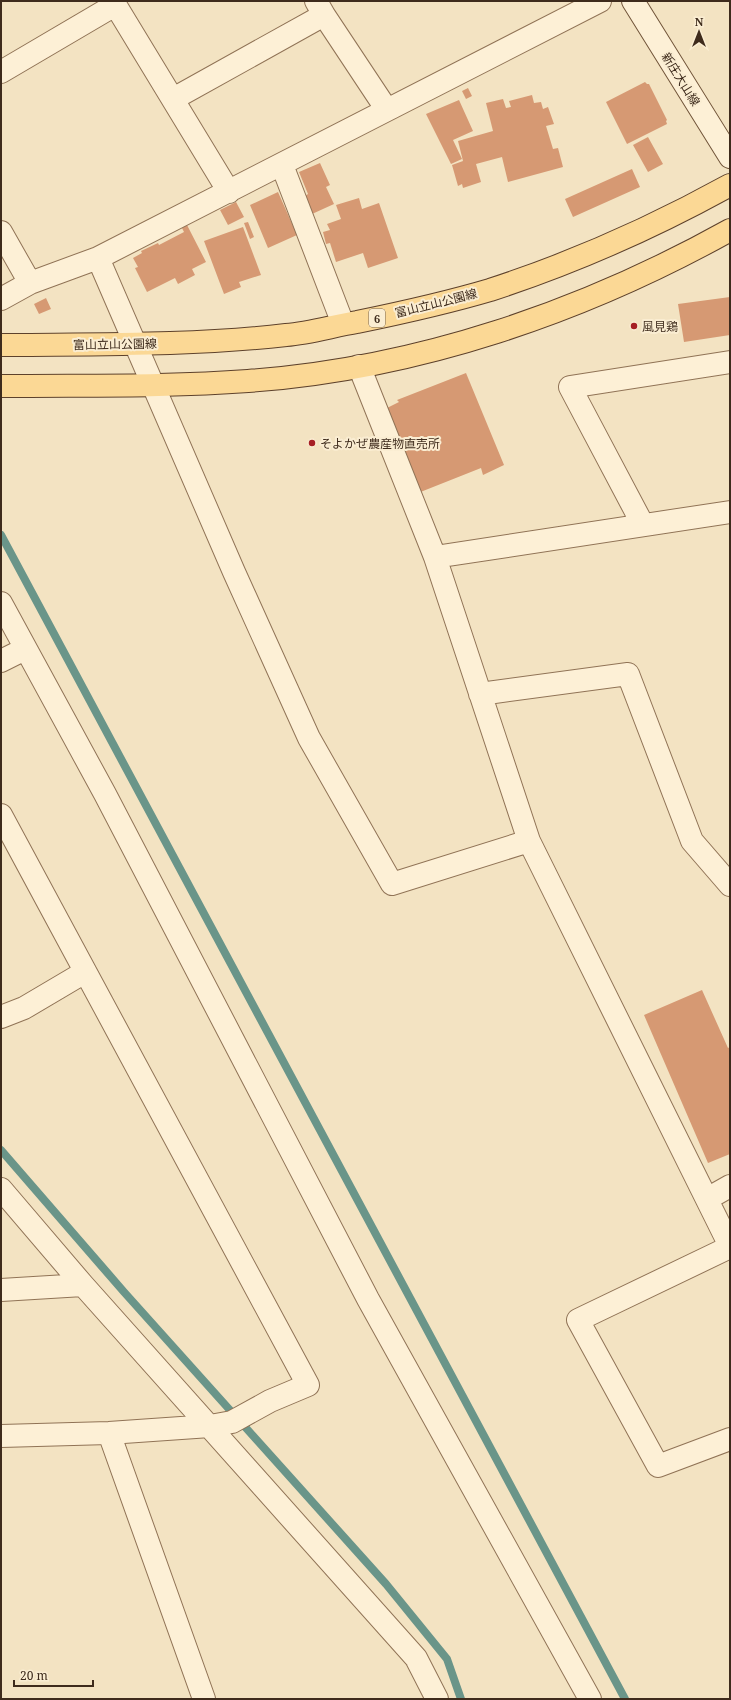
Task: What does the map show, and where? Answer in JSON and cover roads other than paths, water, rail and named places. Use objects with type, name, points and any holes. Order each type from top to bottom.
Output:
[{"type":"main road","name":"富山立山公園線","points":[[1,345],[134,344],[242,340],[289,335],[404,312],[489,290],[566,263],[689,208],[730,185]]},
{"type":"main road","points":[[1,386],[249,381],[359,366],[414,354],[541,317],[629,282],[730,230]]},
{"type":"street","points":[[1,299],[30,283],[98,258],[600,1]]},
{"type":"street","name":"新庄大山線","points":[[633,1],[730,157]]},
{"type":"street","points":[[1,72],[114,3],[229,192]]},
{"type":"street","points":[[173,99],[320,8],[387,110]]},
{"type":"street","points":[[282,165],[343,324]]},
{"type":"street","points":[[1,232],[30,283]]},
{"type":"street","points":[[98,258],[234,572],[310,738],[392,884],[530,841]]},
{"type":"street","points":[[643,525],[570,387],[730,362]]},
{"type":"street","points":[[359,366],[435,556],[530,841],[730,1247],[578,1320],[658,1466],[730,1439]]},
{"type":"street","points":[[435,556],[730,512]]},
{"type":"street","points":[[1,603],[109,801],[368,1299],[590,1699]]},
{"type":"street","points":[[1,662],[25,649]]},
{"type":"street","points":[[480,694],[628,674],[692,841],[730,885]]},
{"type":"street","points":[[1,815],[308,1385],[270,1400],[232,1422],[210,1426],[109,1433],[1,1436]]},
{"type":"street","points":[[1,1017],[24,1008],[85,972]]},
{"type":"street","points":[[707,1199],[730,1186]]},
{"type":"street","points":[[1,1189],[83,1285],[416,1658],[437,1699]]},
{"type":"street","points":[[1,1290],[83,1285]]},
{"type":"street","points":[[109,1433],[204,1699]]},
{"type":"waterway","points":[[1,535],[625,1699]]},
{"type":"waterway","points":[[1,1150],[124,1292],[386,1584],[447,1659],[461,1699]]},
{"type":"place","name":"風見鶏","points":[[634,326]]},
{"type":"place","name":"そよかぜ農産物直売所","points":[[312,443]]}]
